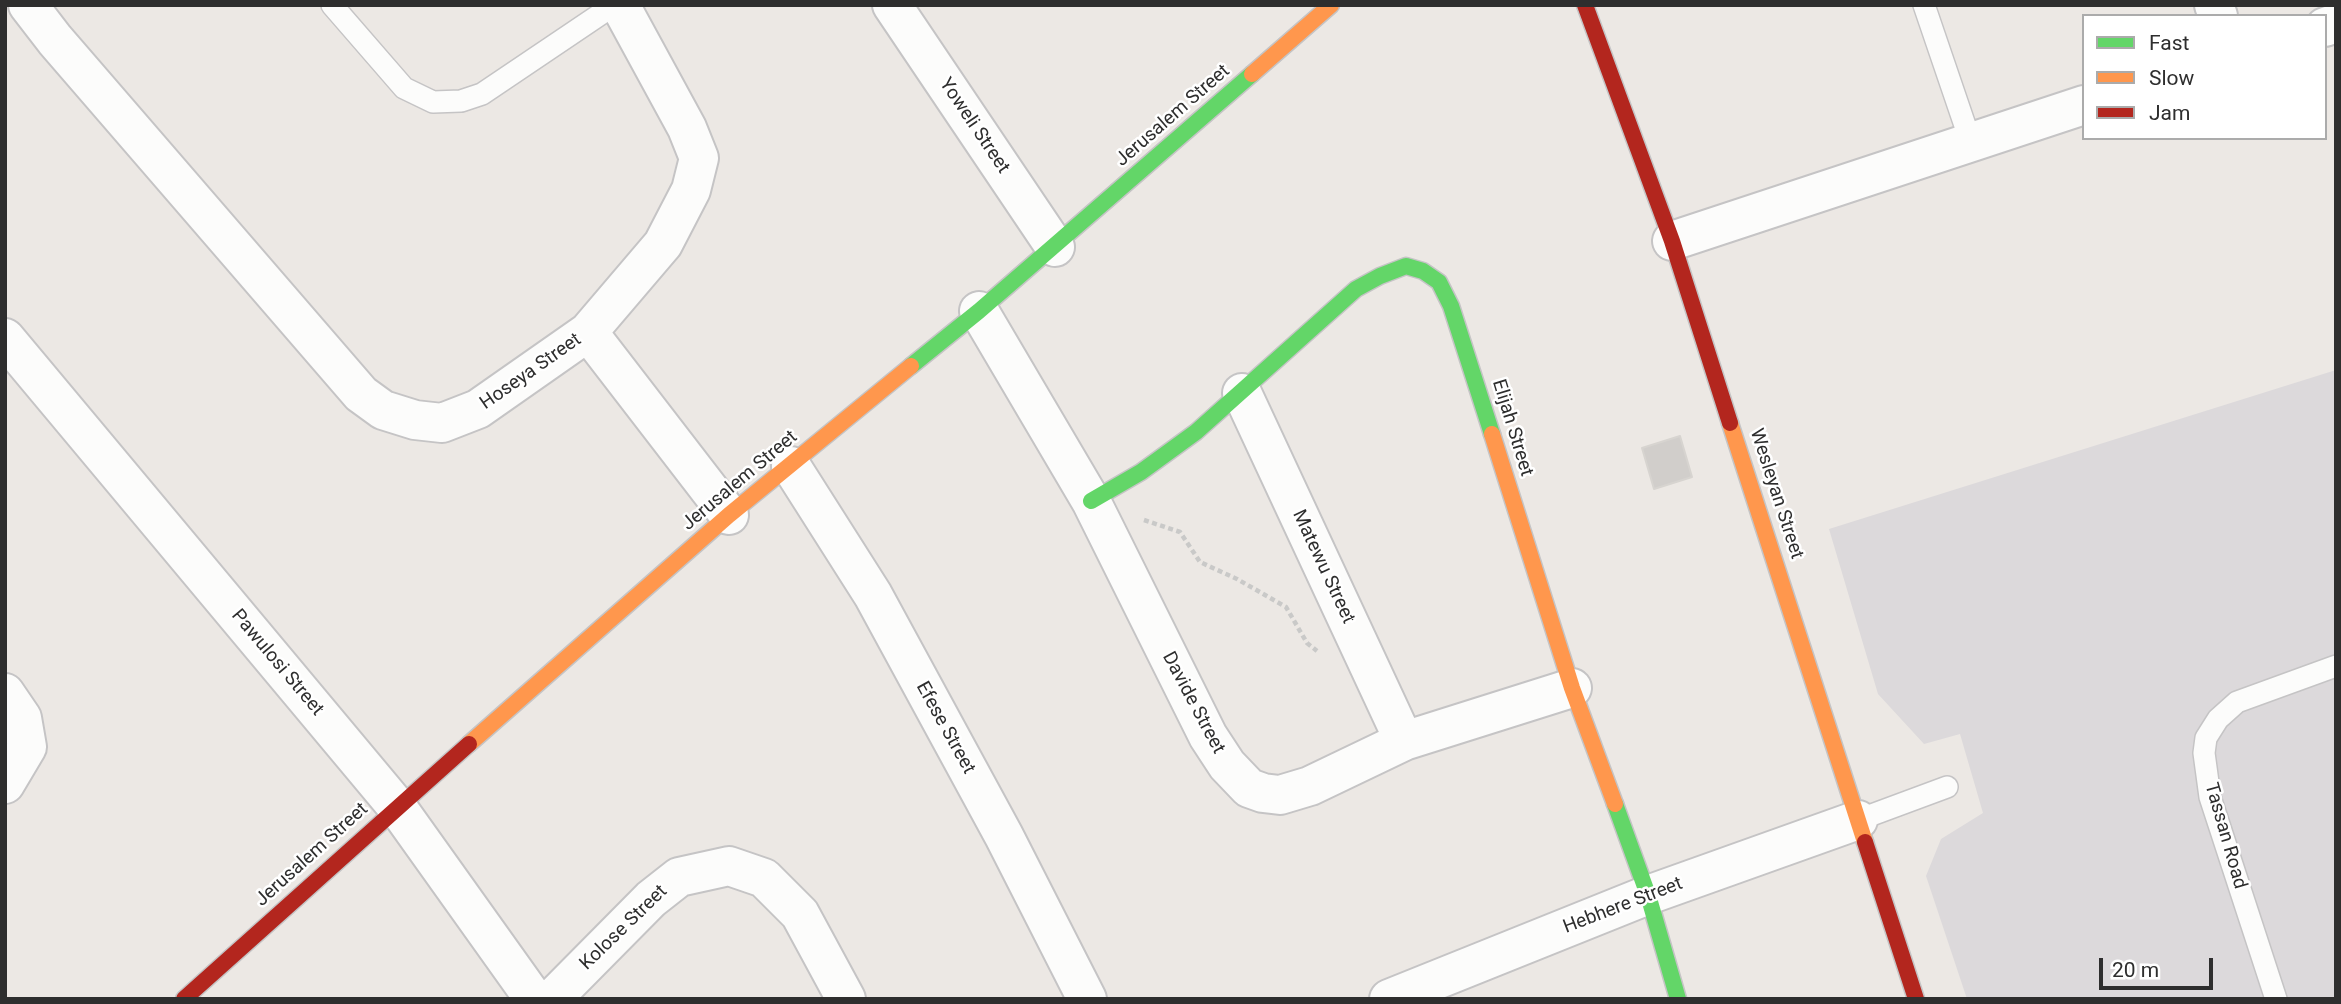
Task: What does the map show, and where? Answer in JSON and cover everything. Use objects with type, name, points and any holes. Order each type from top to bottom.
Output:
[{"type":"street","name":"Hoseya Street","points":[[28,5],[55,40],[361,394],[383,411],[442,424],[478,409],[588,332],[663,244],[691,190],[699,158],[687,128],[620,5]]},
{"type":"street","name":"Yoweli Street","points":[[892,5],[1055,247]]},
{"type":"street","name":"Jerusalem Street","points":[[184,999],[397,807],[729,515],[1055,247],[1331,5]]},
{"type":"street","name":"Wesleyan Street","points":[[1585,5],[1672,241],[1916,999]]},
{"type":"street","points":[[1672,241],[2082,107]]},
{"type":"street","name":"Elijah Street","points":[[1091,501],[1141,472],[1196,432],[1356,289],[1406,266],[1423,271],[1439,282],[1451,306],[1572,688],[1648,895],[1678,999]]},
{"type":"street","name":"Davide Street","points":[[979,311],[1091,501],[1208,736],[1227,765],[1249,788],[1280,795],[1310,786],[1404,741],[1572,688]]},
{"type":"street","points":[[588,332],[729,515]]},
{"type":"street","name":"Pawulosi Street","points":[[5,338],[397,807],[534,999]]},
{"type":"street","name":"Matewu Street","points":[[1242,393],[1404,741]]},
{"type":"street","name":"Efese Street","points":[[790,466],[873,595],[1004,836],[1087,999]]},
{"type":"street","points":[[5,693],[22,718],[27,747],[5,785]]},
{"type":"street","name":"Hebhere Street","points":[[1389,999],[1648,895],[1858,820]]},
{"type":"street","name":"Kolose Street","points":[[552,999],[651,899],[679,877],[729,866],[764,878],[800,914],[846,999]]},
{"type":"lane","points":[[332,5],[404,88],[433,102],[461,101],[482,94],[614,5]]},
{"type":"lane","points":[[1924,5],[1971,143]]},
{"type":"lane","name":"Tassan Road","points":[[2276,999],[2210,797],[2204,753],[2206,738],[2217,719],[2237,702],[2336,666]]},
{"type":"lane","points":[[1858,820],[1947,787]]},
{"type":"path","points":[[1091,501],[1180,532],[1200,562],[1286,607],[1307,643],[1327,659]]},
{"type":"shaded area","points":[[2336,370],[2336,999],[1967,999],[1926,876],[1941,839],[1983,813],[1960,734],[1924,744],[1878,694],[1829,529]]},
{"type":"building","points":[[1680,436],[1692,477],[1654,489],[1642,448]]},
{"type":"traffic: fast","points":[[911,366],[979,311],[1252,74]]},
{"type":"traffic: fast","points":[[1091,501],[1141,472],[1196,432],[1356,289],[1406,266],[1423,271],[1439,282],[1451,306],[1492,434]]},
{"type":"traffic: fast","points":[[1615,804],[1648,895],[1678,999]]},
{"type":"traffic: slow","points":[[1252,74],[1331,5]]},
{"type":"traffic: slow","points":[[469,744],[729,515],[911,366]]},
{"type":"traffic: slow","points":[[1730,423],[1865,842]]},
{"type":"traffic: slow","points":[[1492,434],[1572,688],[1615,804]]},
{"type":"traffic: jam","points":[[1585,5],[1672,241],[1730,423]]},
{"type":"traffic: jam","points":[[184,999],[469,744]]},
{"type":"traffic: jam","points":[[1865,842],[1916,999]]}]
